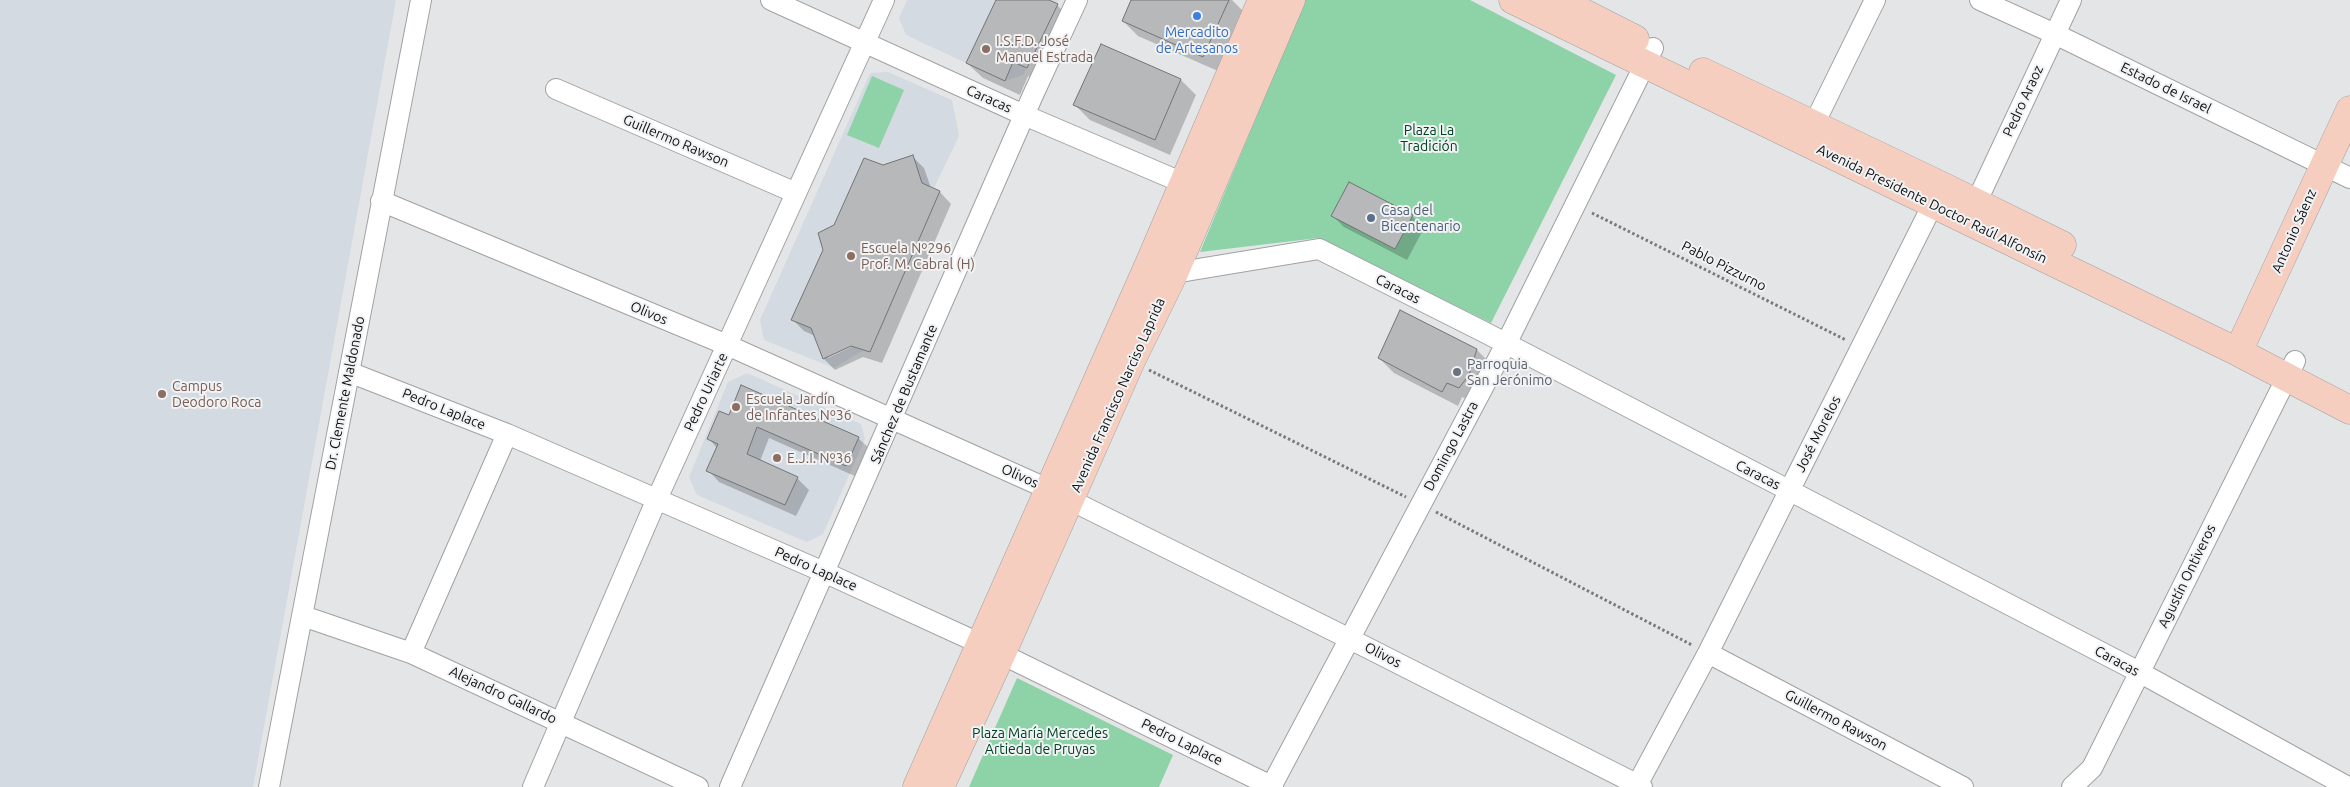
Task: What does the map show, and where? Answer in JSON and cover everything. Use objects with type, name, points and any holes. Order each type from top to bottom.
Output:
[{"type":"main road","name":"Avenida Francisco Narciso Laprida","points":[[940,787],[991,649],[1059,494],[1131,360],[1162,268],[1182,183],[1262,0]]},
{"type":"main road","name":"Avenida Francisco Narciso Laprida","points":[[1162,268],[1208,194],[1291,0]]},
{"type":"main road","name":"Avenida Presidente Doctor Raúl Alfonsín","points":[[1513,0],[1814,124],[1938,195],[1976,203],[2291,369],[2350,410]]},
{"type":"main road","name":"Avenida Presidente Doctor Raúl Alfonsín","points":[[1558,0],[1649,56],[2242,344]]},
{"type":"main road","name":"Antonio Sáenz","points":[[2242,344],[2350,110]]},
{"type":"main road","name":"Avenida Presidente Doctor Raúl Alfonsín","points":[[2291,369],[2350,389]]},
{"type":"main road","name":"Avenida Francisco Narciso Laprida","points":[[917,787],[991,649]]},
{"type":"street","name":"Dr. Clemente Maldonado","points":[[269,787],[421,0]]},
{"type":"street","name":"Caracas","points":[[770,0],[1208,194]]},
{"type":"street","name":"Pedro Uriarte","points":[[533,787],[656,500],[884,0]]},
{"type":"street","name":"Sánchez de Bustamante","points":[[730,787],[826,573],[1024,114],[1077,0]]},
{"type":"street","points":[[1814,124],[1876,0]]},
{"type":"street","name":"Estado de Israel","points":[[1980,0],[2055,34],[2350,178]]},
{"type":"street","name":"Pedro Araoz","points":[[1976,203],[2071,0]]},
{"type":"street","name":"Domingo Lastra","points":[[1272,787],[1506,344],[1649,56]]},
{"type":"street","name":"Guillermo Rawson","points":[[556,89],[796,194]]},
{"type":"street","name":"José Morelos","points":[[1638,786],[1708,653],[1938,195]]},
{"type":"street","name":"Olivos","points":[[381,201],[727,345],[1059,494],[1350,639],[1638,786]]},
{"type":"street","name":"Caracas","points":[[1162,268],[1319,249],[2139,672],[2348,787]]},
{"type":"street","name":"Agustín Ontiveros","points":[[2072,787],[2092,768],[2291,369]]},
{"type":"street","name":"Pedro Laplace","points":[[349,372],[507,434],[826,573],[991,649],[1272,787]]},
{"type":"street","points":[[411,653],[507,434]]},
{"type":"street","name":"Alejandro Gallardo","points":[[303,616],[411,653],[561,721],[698,787]]},
{"type":"street","name":"Guillermo Rawson","points":[[1708,653],[1963,787]]},
{"type":"path","name":"Pablo Pizzurno","points":[[1576,204],[1862,348]]},
{"type":"shaded area","name":"Campus Deodoro Roca","points":[[0,0],[396,0],[253,787],[0,787]]},
{"type":"shaded area","name":"I.S.F.D. José Manuel Estrada","points":[[907,0],[1059,0],[1023,75],[1005,81],[906,35],[899,18]]},
{"type":"shaded area","name":"Escuela Nº296 Prof. M. Cabral (H)","points":[[888,72],[952,100],[959,136],[934,188],[940,191],[870,352],[864,350],[834,368],[764,340],[760,320],[870,73]]},
{"type":"shaded area","name":"E.J.I. Nº36","points":[[747,373],[861,424],[865,439],[823,534],[807,542],[697,495],[689,477],[728,382]]},
{"type":"green space","name":"Plaza La Tradición","points":[[1305,0],[1470,0],[1616,75],[1491,323],[1318,238],[1200,252]]},
{"type":"green space","points":[[872,76],[904,90],[879,148],[847,135]]},
{"type":"green space","name":"Plaza María Mercedes Artieda de Pruyas","points":[[1017,678],[1173,755],[1159,787],[969,787]]},
{"type":"building","name":"I.S.F.D. José Manuel Estrada","points":[[996,0],[1049,0],[1058,4],[1027,68],[1013,62],[1005,81],[966,63]]},
{"type":"building","points":[[1131,0],[1229,0],[1203,57],[1122,21]]},
{"type":"building","points":[[1101,44],[1181,79],[1155,140],[1073,105]]},
{"type":"building","name":"Escuela Nº296 Prof. M. Cabral (H)","points":[[913,155],[922,183],[940,191],[870,352],[851,346],[823,359],[811,328],[791,320],[823,250],[818,233],[834,225],[864,158],[883,165]]},
{"type":"building","points":[[1349,182],[1413,215],[1395,249],[1331,216]]},
{"type":"building","name":"Parroquia San Jerónimo","points":[[1400,310],[1477,349],[1469,375],[1459,388],[1447,383],[1442,392],[1378,358]]},
{"type":"building","name":"Escuela Jardín de Infantes Nº36","points":[[741,385],[859,437],[846,466],[757,427],[747,454],[798,477],[785,505],[706,471],[718,444],[707,439],[719,411],[729,415]]},
{"type":"place","name":"Mercadito de Artesanos","points":[[1197,16]]},
{"type":"place","name":"I.S.F.D. José Manuel Estrada","points":[[986,49]]},
{"type":"place","name":"Casa del Bicentenario","points":[[1371,218]]},
{"type":"place","name":"Escuela Nº296 Prof. M. Cabral (H)","points":[[851,256]]},
{"type":"place","name":"Parroquia San Jerónimo","points":[[1457,372]]},
{"type":"place","name":"Campus Deodoro Roca","points":[[162,394]]},
{"type":"place","name":"Escuela Jardín de Infantes Nº36","points":[[736,407]]},
{"type":"place","name":"E.J.I. Nº36","points":[[777,458]]}]
